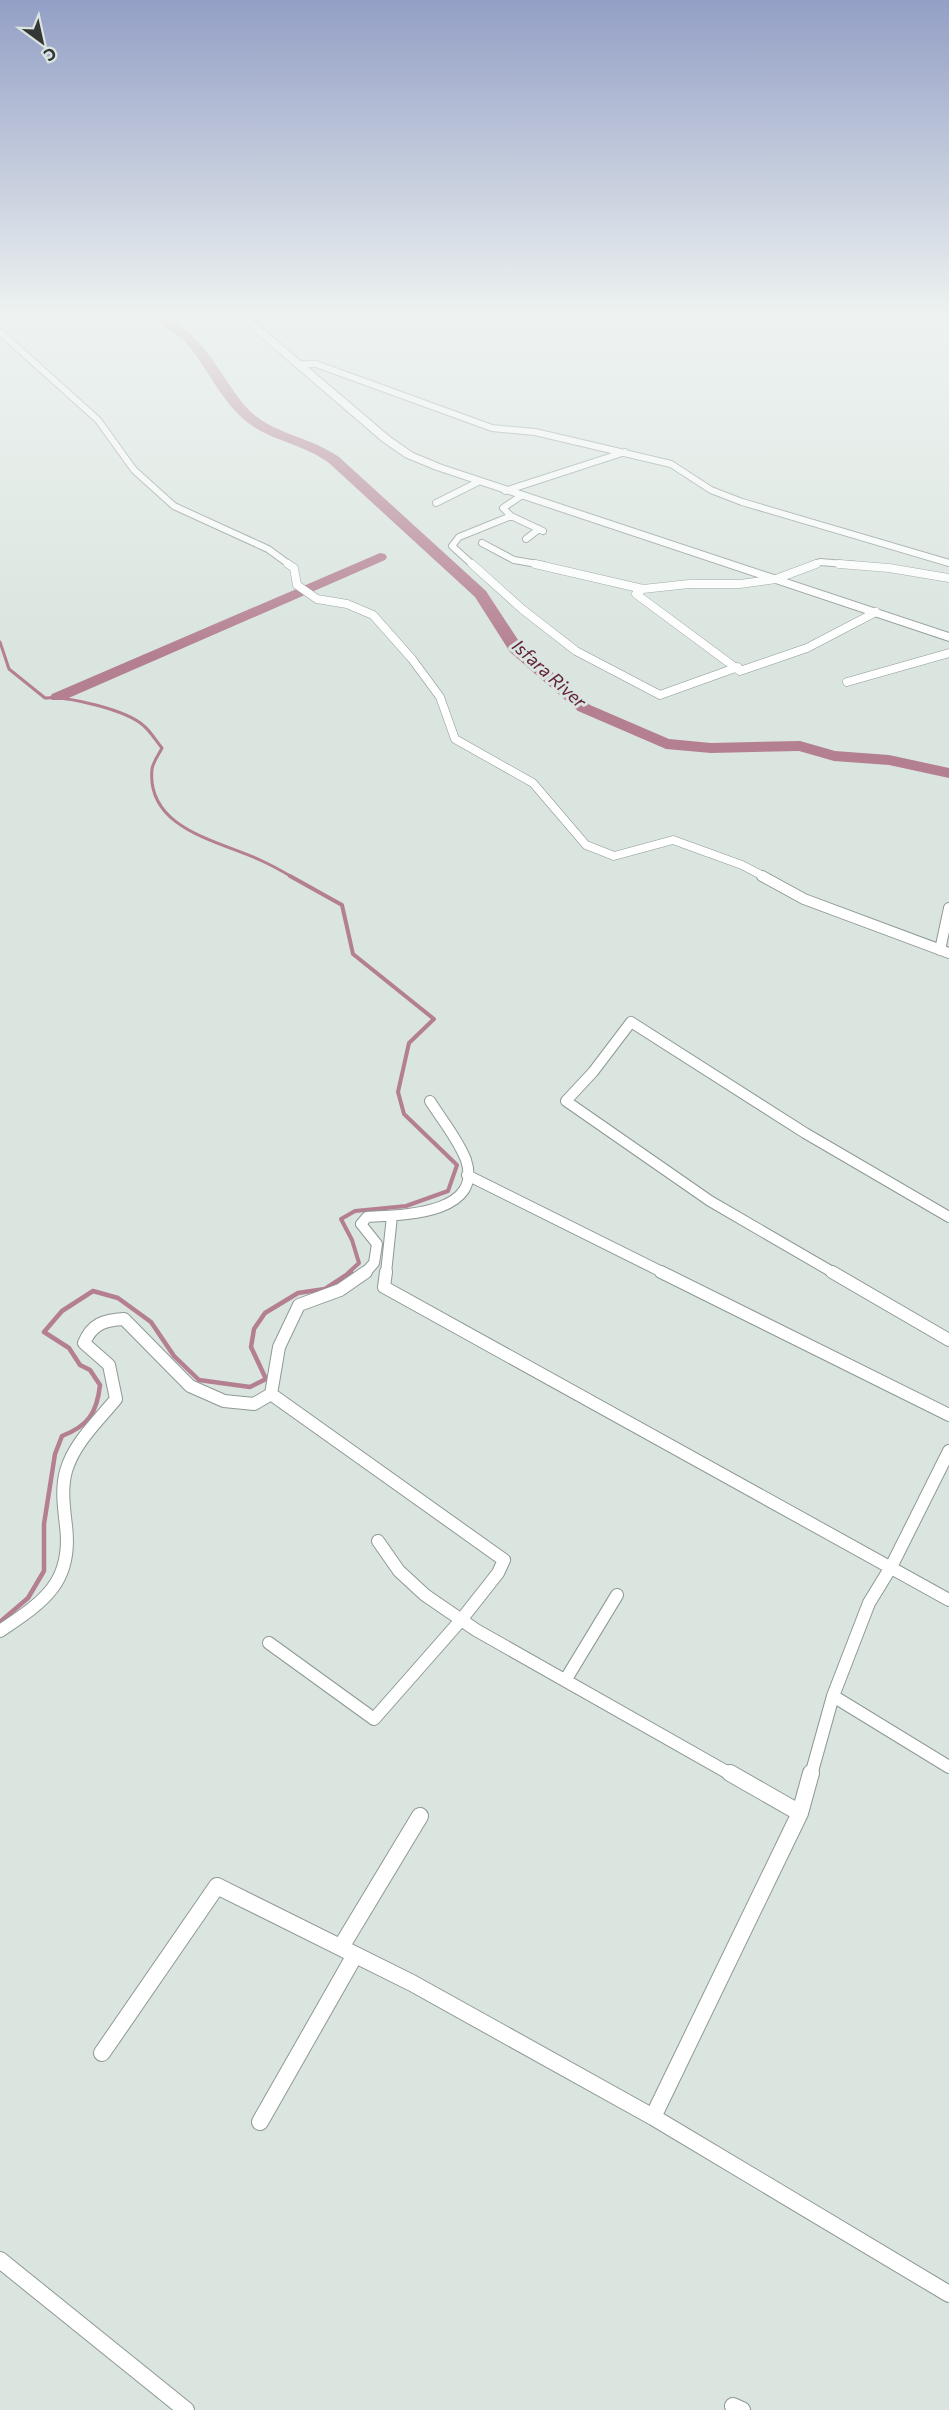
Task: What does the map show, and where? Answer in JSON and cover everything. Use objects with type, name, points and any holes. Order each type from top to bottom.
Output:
[{"type":"main road","points":[[379,430],[409,455],[478,482],[949,637]]},
{"type":"street","points":[[106,430],[134,470],[174,506],[268,549],[294,568],[297,585],[317,598],[347,604],[373,615],[412,658],[440,697],[455,739],[533,783],[586,845],[614,856],[673,840],[742,865],[804,899],[944,952],[949,908]]},
{"type":"street","points":[[519,430],[535,432],[671,464],[711,490],[742,502],[949,563]]},
{"type":"street","points":[[505,491],[625,452]]},
{"type":"street","points":[[436,503],[478,482]]},
{"type":"street","points":[[521,496],[503,508],[511,516],[541,530],[526,539]]},
{"type":"street","points":[[511,516],[459,537],[452,546],[522,609],[576,651],[660,695],[738,668]]},
{"type":"street","points":[[482,543],[514,560],[570,570],[643,589],[689,584],[740,584],[776,579],[820,562],[889,568],[949,578]]},
{"type":"street","points":[[643,589],[636,594],[740,671],[807,648],[876,612]]},
{"type":"street","points":[[846,682],[949,653]]},
{"type":"street","points":[[949,1216],[805,1133],[631,1022],[593,1072],[566,1101],[710,1201],[949,1340]]},
{"type":"street","points":[[0,1631],[35,1606],[62,1578],[68,1552],[64,1484],[66,1475],[74,1449],[116,1399],[109,1365],[84,1343],[90,1329],[106,1320],[124,1319],[190,1386],[225,1401],[254,1404],[271,1394],[277,1374],[277,1353],[288,1324],[299,1305],[324,1297],[351,1283],[374,1262],[377,1244],[361,1224],[367,1217],[392,1216],[448,1207],[463,1191],[468,1169],[459,1148],[430,1101]]},
{"type":"street","points":[[466,1175],[949,1415]]},
{"type":"street","points":[[392,1216],[384,1287],[949,1600]]},
{"type":"street","points":[[269,1643],[374,1719],[461,1620],[498,1573],[504,1560],[271,1394]]},
{"type":"street","points":[[653,2117],[800,1813],[833,1696],[869,1603],[891,1567],[949,1451]]},
{"type":"street","points":[[378,1541],[399,1571],[425,1595],[461,1620],[800,1813]]},
{"type":"street","points":[[566,1679],[617,1595]]},
{"type":"street","points":[[833,1696],[949,1767]]},
{"type":"street","points":[[340,1947],[420,1816]]},
{"type":"street","points":[[102,2053],[217,1886],[412,1983],[653,2117],[949,2294]]},
{"type":"street","points":[[260,2122],[355,1955]]},
{"type":"street","points":[[0,2260],[186,2410]]},
{"type":"waterway","name":"Isfara River","points":[[270,430],[315,448],[334,460],[481,594],[516,649],[584,708],[666,744],[711,748],[800,746],[834,756],[889,760],[949,773]]},
{"type":"waterway","points":[[58,697],[380,557]]},
{"type":"waterway","points":[[0,642],[9,669],[45,698],[68,699],[97,705],[136,720],[147,728],[162,748],[152,769],[153,789],[161,806],[173,819],[206,839],[260,860],[292,877]]},
{"type":"waterway","points":[[290,876],[342,905],[353,954],[434,1019],[409,1043],[398,1092],[404,1114],[457,1165],[448,1191],[406,1206],[355,1211],[341,1219],[352,1240],[359,1263],[348,1273]]},
{"type":"waterway","points":[[0,1622],[28,1598],[44,1571],[44,1524],[55,1454],[62,1436],[78,1428],[90,1417],[99,1395],[100,1385],[90,1370],[80,1365],[69,1348],[44,1332],[62,1311],[93,1291],[118,1298],[151,1322],[174,1356],[199,1380],[250,1387],[266,1379],[251,1347],[254,1329],[265,1313],[298,1293],[325,1289],[351,1272]]}]
